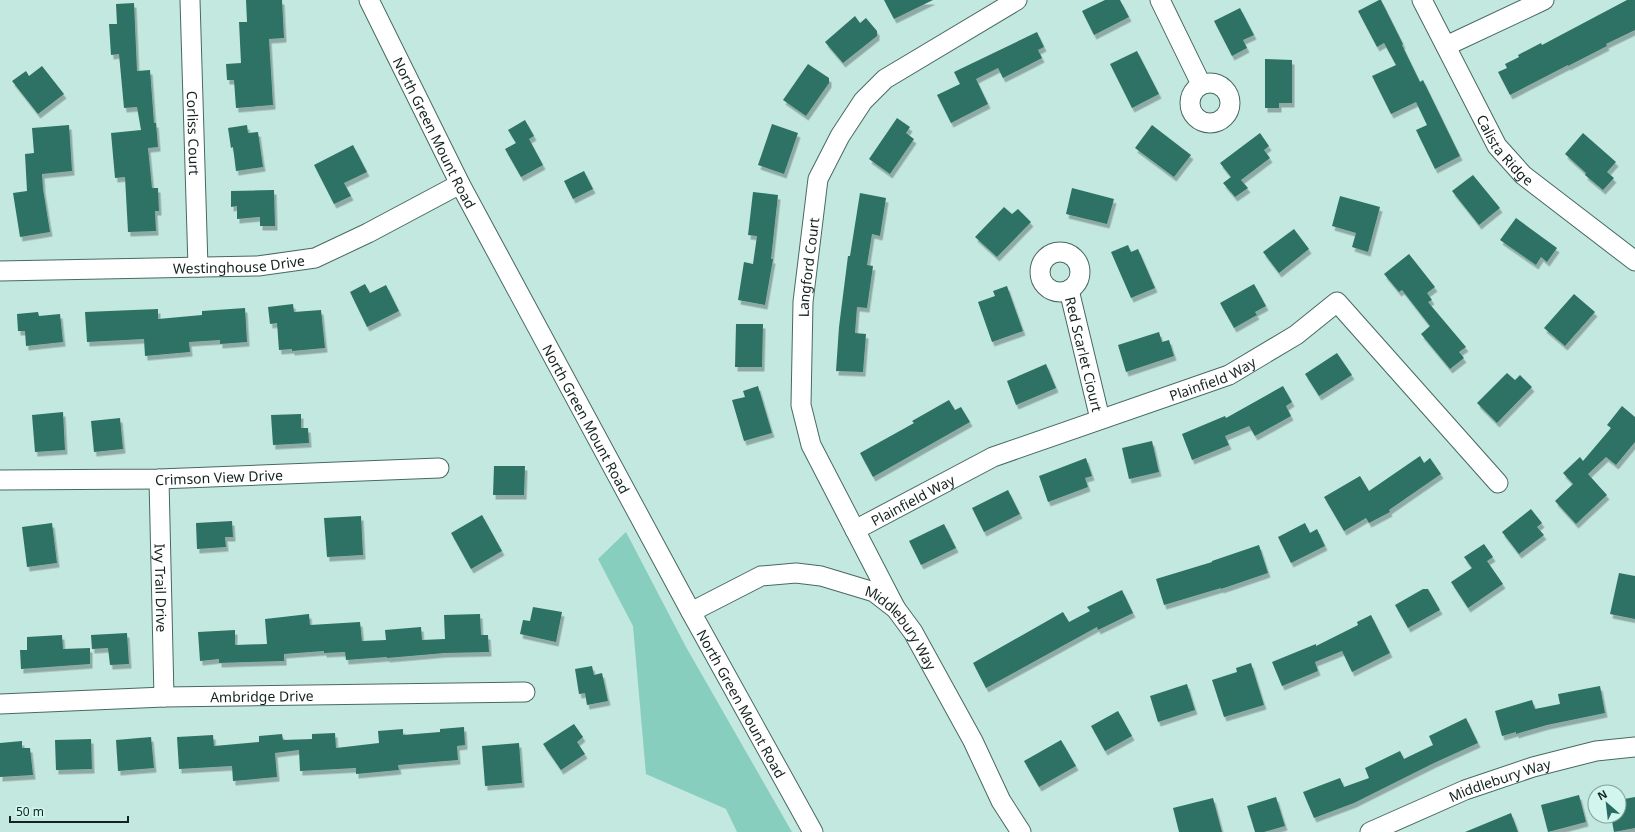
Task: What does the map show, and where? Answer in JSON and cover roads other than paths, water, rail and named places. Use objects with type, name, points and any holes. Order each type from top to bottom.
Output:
[{"type":"street","name":"Corliss Court","points":[[190,0],[198,267]]},
{"type":"street","name":"North Green Mount Road","points":[[369,0],[460,184],[691,612],[813,832]]},
{"type":"street","name":"Langford Court","points":[[896,609],[811,445],[801,406],[803,302],[818,179],[840,136],[862,101],[885,79],[1017,0]]},
{"type":"street","points":[[1160,0],[1201,84]]},
{"type":"street","name":"Calista Ridge","points":[[1422,0],[1497,146],[1523,174],[1635,261]]},
{"type":"street","points":[[1446,46],[1544,0]]},
{"type":"street","name":"Westinghouse Drive","points":[[0,271],[258,266],[315,258],[368,233],[460,184]]},
{"type":"street","name":"Red Scarlet Ciourt","points":[[1069,290],[1100,419]]},
{"type":"street","name":"Plainfield Way","points":[[855,530],[993,457],[1229,375],[1296,335],[1337,302],[1498,483]]},
{"type":"street","name":"Crimson View Drive","points":[[0,480],[159,479],[439,468]]},
{"type":"street","name":"Ivy Trail Drive","points":[[159,479],[164,697]]},
{"type":"street","name":"Middlebury Way","points":[[691,612],[761,576],[796,573],[821,576],[874,592],[896,609],[912,632],[973,741],[1001,801],[1021,832]]},
{"type":"street","name":"Ambridge Drive","points":[[0,704],[164,697],[525,692]]},
{"type":"street","name":"Middlebury Way","points":[[1370,832],[1464,790],[1533,767],[1596,751],[1635,747]]}]
